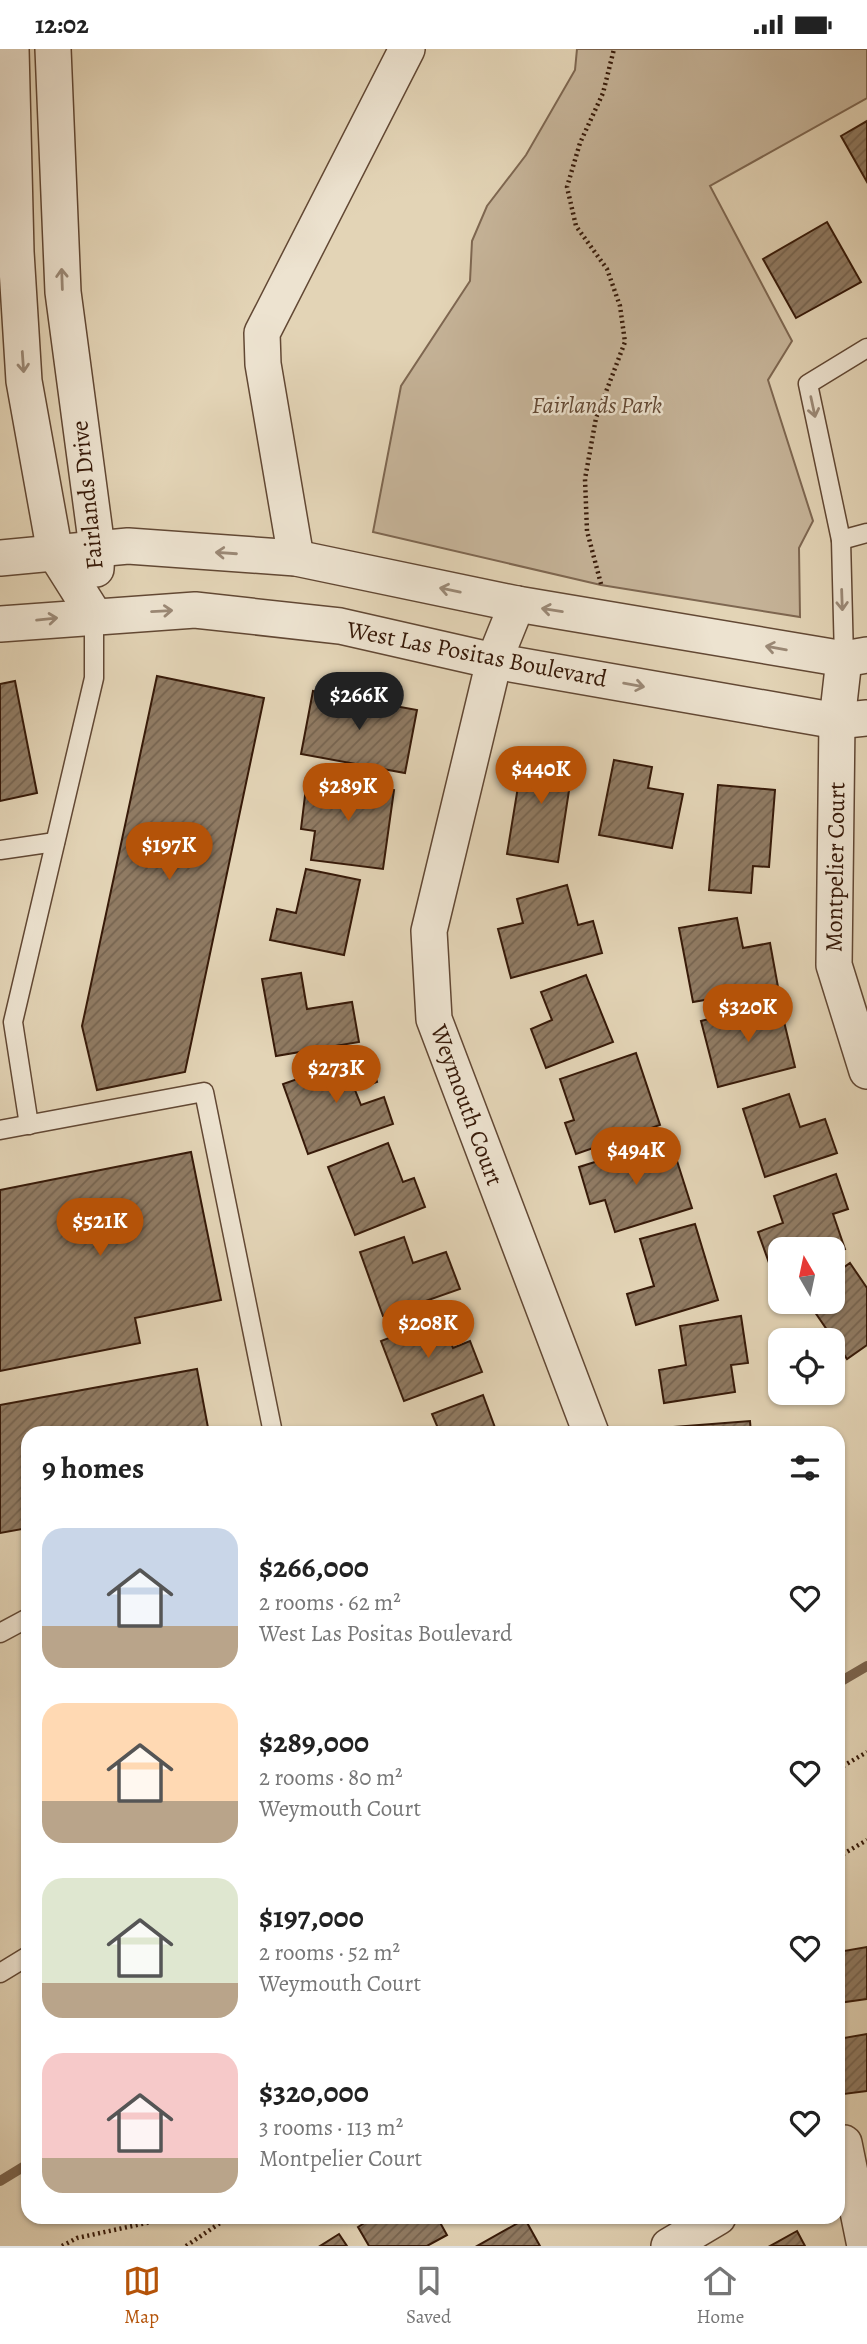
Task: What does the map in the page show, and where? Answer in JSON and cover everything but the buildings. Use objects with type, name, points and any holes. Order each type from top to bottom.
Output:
[{"type":"street","name":"Fairlands Drive","points":[[11,49],[16,252],[10,322],[24,381],[55,553],[94,615]]},
{"type":"street","name":"Fairlands Drive","points":[[53,49],[63,292],[97,548],[94,615]]},
{"type":"street","points":[[296,558],[263,364],[262,333],[407,49]]},
{"type":"street","points":[[0,558],[128,547],[296,558],[517,604],[855,657]]},
{"type":"street","name":"Weymouth Court","points":[[517,604],[494,661],[429,931],[434,1019],[588,1426]]},
{"type":"street","name":"West Las Positas Boulevard","points":[[0,624],[94,615],[194,610],[340,626],[494,661],[852,720]]},
{"type":"street","name":"Montpelier Court","points":[[855,657],[834,965],[867,1071]]},
{"type":"street","points":[[850,2141],[865,2246]]},
{"type":"street","points":[[669,2246],[706,2224]]},
{"type":"lane","points":[[855,657],[841,540],[808,384],[867,348]]},
{"type":"lane","points":[[841,540],[867,533]]},
{"type":"lane","points":[[29,1125],[6,1024],[55,842],[94,678],[94,615]]},
{"type":"lane","points":[[0,850],[55,842]]},
{"type":"lane","points":[[0,1131],[204,1092],[272,1426]]},
{"type":"lane","points":[[0,1633],[21,1622]]},
{"type":"lane","points":[[0,1973],[21,1960]]},
{"type":"path","points":[[608,619],[587,531],[585,479],[596,418],[625,342],[620,306],[607,269],[576,226],[568,187],[580,143],[603,93],[614,49]]},
{"type":"path","points":[[845,1765],[867,1752]]},
{"type":"path","points":[[845,1853],[867,1840]]},
{"type":"path","points":[[62,2246],[77,2238],[142,2224]]},
{"type":"path","points":[[186,2246],[219,2224]]},
{"type":"green space","name":"Fairlands Park","points":[[577,49],[867,49],[867,98],[710,186],[792,341],[768,380],[813,521],[799,548],[800,617],[601,585],[373,532],[401,386],[470,281],[472,241],[487,206],[526,155],[575,70]]},
{"type":"waterway","points":[[845,1679],[867,1666]]},
{"type":"waterway","points":[[0,2181],[21,2168]]}]
